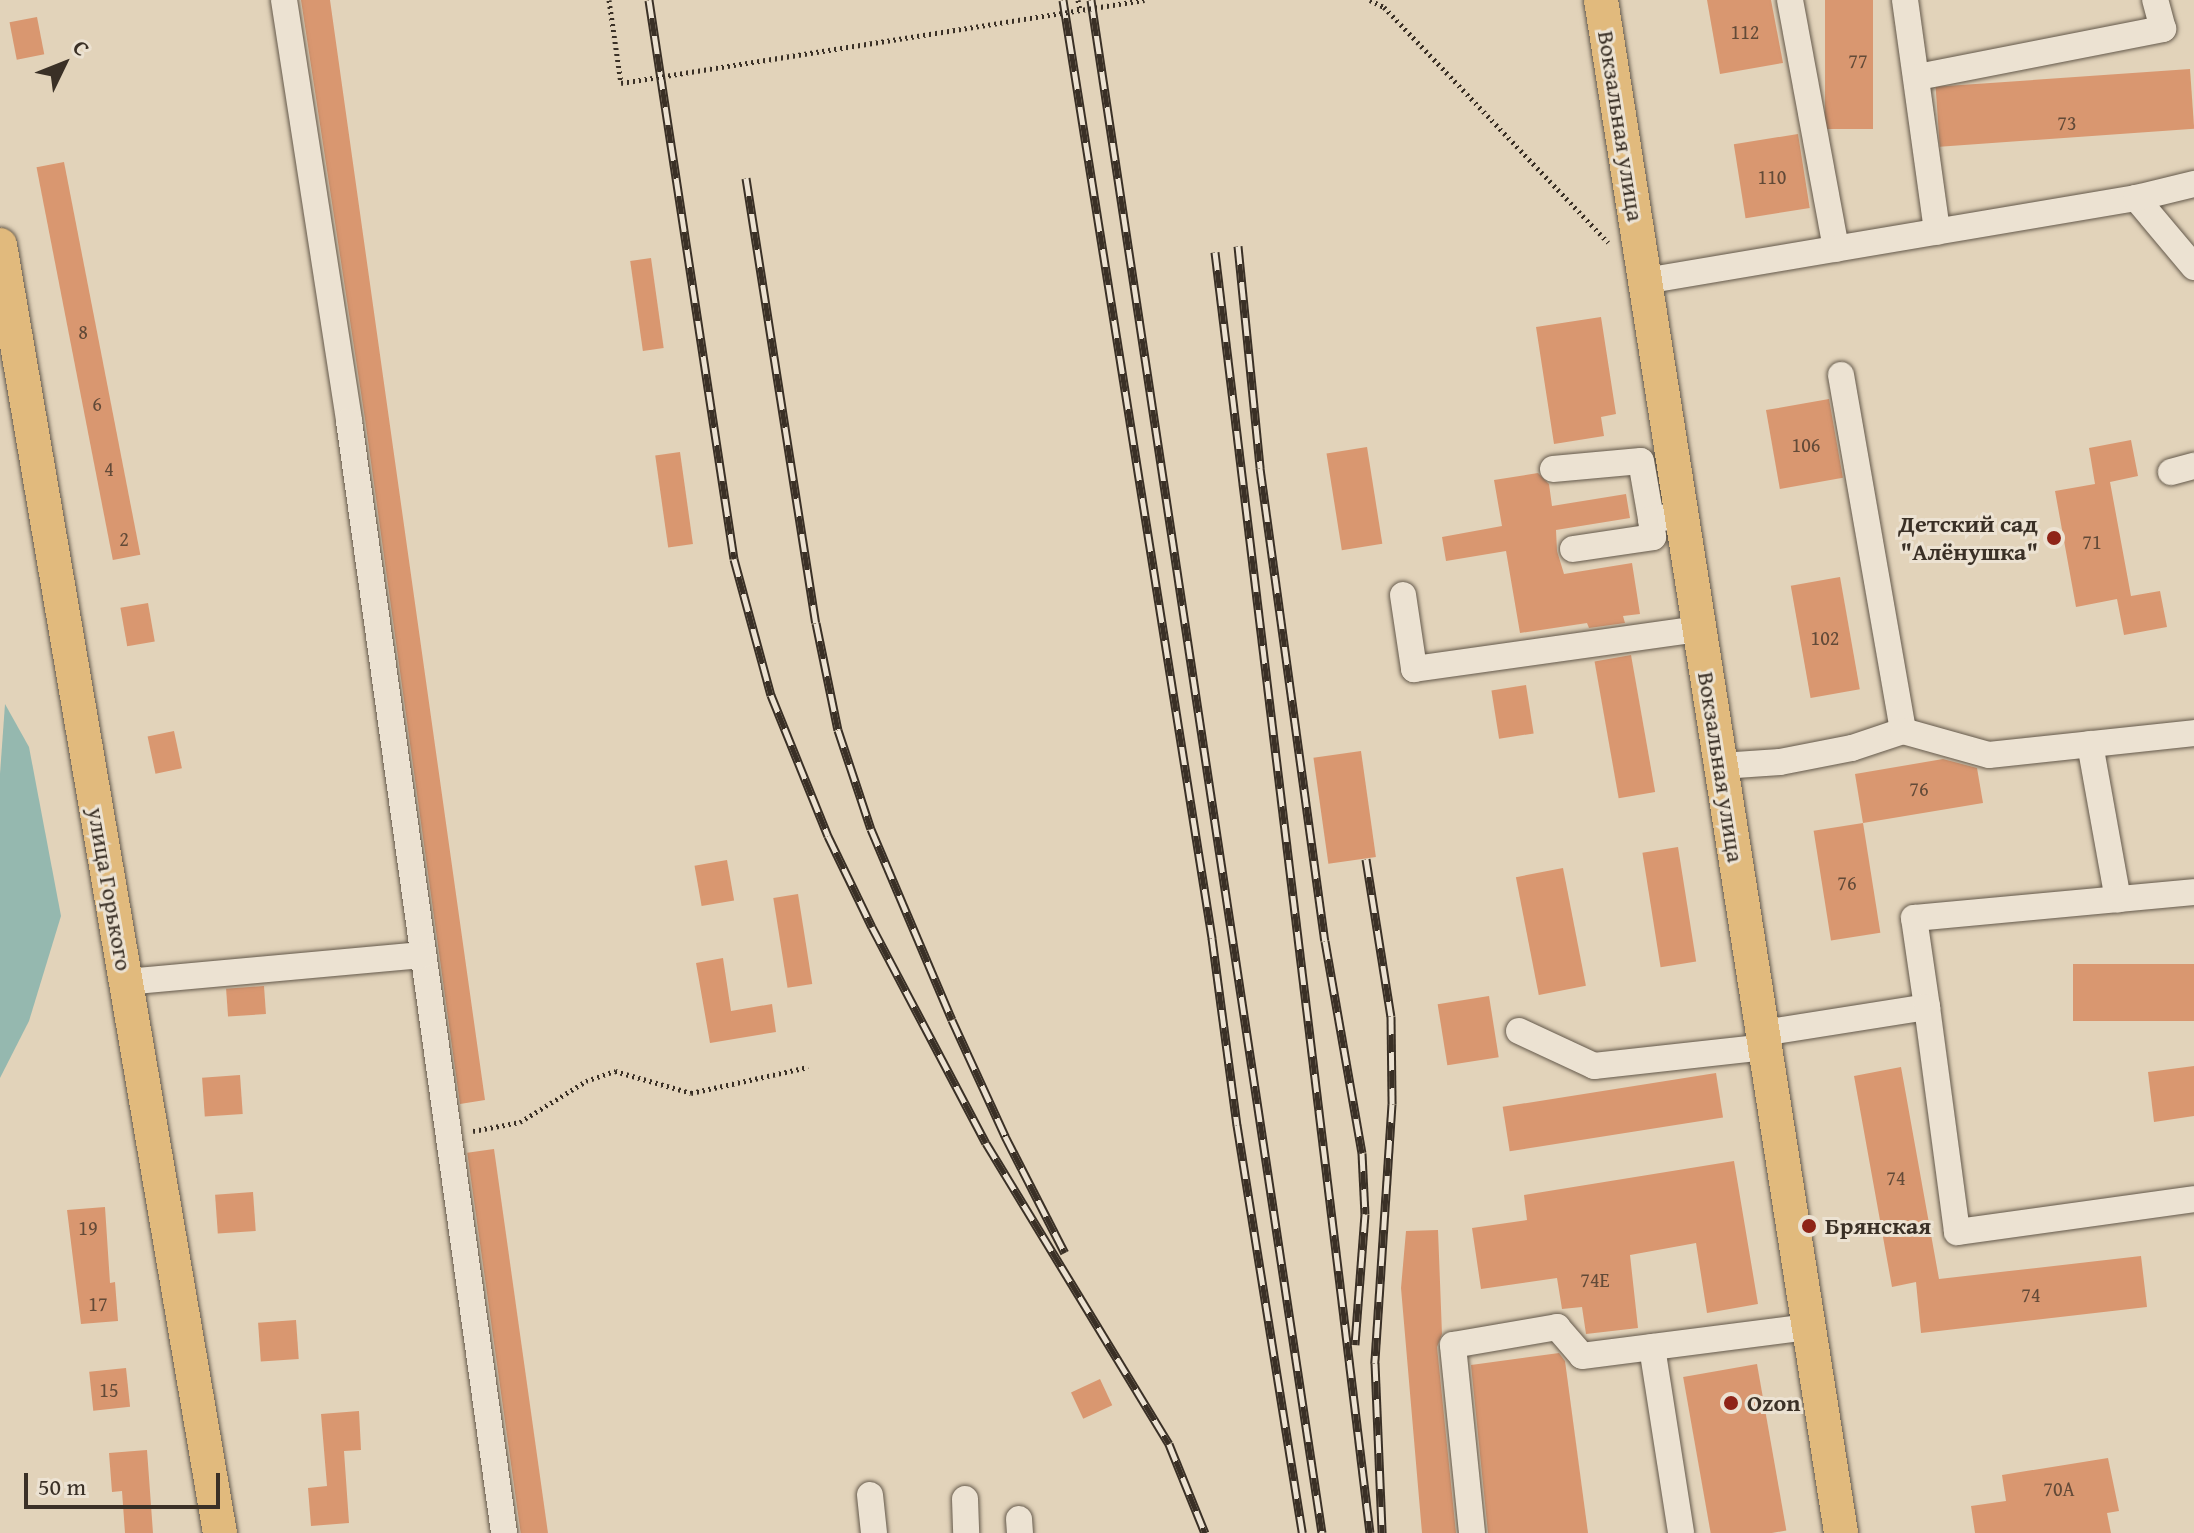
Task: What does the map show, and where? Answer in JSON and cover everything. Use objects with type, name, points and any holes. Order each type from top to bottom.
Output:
[{"type":"main road","name":"Вокзальная улица","points":[[1601,0],[1645,281],[1666,518],[1699,629],[1841,1533]]},
{"type":"main road","name":"улица Горького","points":[[0,245],[220,1533]]},
{"type":"lane","points":[[284,0],[349,421],[504,1533]]},
{"type":"lane","points":[[1790,0],[1836,249]]},
{"type":"lane","points":[[1905,0],[1937,232]]},
{"type":"lane","points":[[1918,77],[2163,29],[2155,0]]},
{"type":"lane","points":[[1645,281],[2136,198],[2194,184]]},
{"type":"lane","points":[[2136,198],[2194,267]]},
{"type":"lane","points":[[1841,375],[1903,731]]},
{"type":"lane","points":[[1553,469],[1641,461],[1666,518],[1653,537],[1573,549]]},
{"type":"lane","points":[[1403,595],[1414,669],[1699,629]]},
{"type":"lane","points":[[1721,766],[1780,762],[1823,754],[1903,731],[1989,755],[2194,733]]},
{"type":"lane","points":[[2090,744],[2118,900]]},
{"type":"lane","points":[[2194,892],[1914,918],[1957,1232],[2194,1199]]},
{"type":"lane","points":[[126,982],[423,955]]},
{"type":"lane","points":[[1519,1031],[1594,1066],[1764,1040],[1927,1007]]},
{"type":"lane","points":[[1472,1533],[1453,1345],[1557,1327],[1582,1356],[1809,1327]]},
{"type":"lane","points":[[1652,1347],[1681,1533]]},
{"type":"lane","points":[[870,1495],[874,1533]]},
{"type":"lane","points":[[965,1499],[966,1533]]},
{"type":"path","points":[[609,0],[621,83],[1144,0]]},
{"type":"path","points":[[1078,0],[1080,10]]},
{"type":"path","points":[[1370,0],[1384,7],[1612,247]]},
{"type":"path","points":[[448,1135],[520,1122],[586,1081],[615,1071],[691,1093],[808,1067]]},
{"type":"water","points":[[5,704],[29,747],[61,916],[29,1021],[0,1078],[0,774]]},
{"type":"building","points":[[301,0],[330,0],[485,1100],[460,1104],[365,419]]},
{"type":"building","points":[[1707,0],[1771,0],[1783,63],[1720,74]]},
{"type":"building","points":[[1825,0],[1873,0],[1873,129],[1825,129]]},
{"type":"building","points":[[37,17],[44,54],[17,60],[10,22]]},
{"type":"building","points":[[2190,69],[2194,129],[1940,147],[1936,87]]},
{"type":"building","points":[[1798,134],[1810,208],[1746,218],[1734,144]]},
{"type":"building","points":[[64,162],[140,555],[113,560],[37,167]]},
{"type":"building","points":[[651,258],[664,348],[643,351],[630,261]]},
{"type":"building","points":[[1601,317],[1616,414],[1601,417],[1604,436],[1554,444],[1536,327]]},
{"type":"building","points":[[1829,399],[1843,478],[1780,489],[1766,410]]},
{"type":"building","points":[[2131,440],[2138,476],[2110,482],[2131,596],[2160,591],[2167,627],[2124,635],[2117,599],[2076,607],[2055,491],[2095,484],[2089,448]]},
{"type":"building","points":[[1367,447],[1382,544],[1342,550],[1327,453]]},
{"type":"building","points":[[680,452],[693,544],[668,548],[655,455]]},
{"type":"building","points":[[1538,473],[1549,484],[1552,506],[1626,494],[1630,518],[1556,530],[1557,551],[1564,574],[1632,563],[1640,614],[1623,616],[1625,623],[1589,628],[1587,623],[1520,633],[1506,551],[1446,561],[1442,537],[1502,526],[1494,480]]},
{"type":"building","points":[[1840,577],[1860,689],[1811,698],[1791,586]]},
{"type":"building","points":[[148,603],[155,641],[127,646],[120,608]]},
{"type":"building","points":[[1631,655],[1655,792],[1619,798],[1595,661]]},
{"type":"building","points":[[1526,685],[1534,733],[1499,739],[1491,690]]},
{"type":"building","points":[[174,731],[182,768],[155,774],[148,737]]},
{"type":"building","points":[[1361,751],[1376,857],[1328,864],[1313,758]]},
{"type":"building","points":[[1943,759],[1977,768],[1983,803],[1863,823],[1855,774]]},
{"type":"building","points":[[1863,823],[1880,933],[1831,940],[1814,831]]},
{"type":"building","points":[[1678,847],[1696,962],[1661,967],[1642,853]]},
{"type":"building","points":[[727,860],[734,900],[702,906],[695,866]]},
{"type":"building","points":[[1563,868],[1586,986],[1539,995],[1516,877]]},
{"type":"building","points":[[798,894],[812,984],[788,988],[773,898]]},
{"type":"building","points":[[723,958],[731,1011],[772,1004],[776,1032],[710,1043],[696,963]]},
{"type":"building","points":[[2073,964],[2194,964],[2194,1021],[2073,1021]]},
{"type":"building","points":[[264,986],[266,1014],[228,1017],[226,989]]},
{"type":"building","points":[[1489,996],[1499,1057],[1447,1065],[1438,1004]]},
{"type":"building","points":[[2194,1066],[2194,1116],[2154,1122],[2148,1072]]},
{"type":"building","points":[[1901,1067],[1939,1279],[2141,1256],[2147,1307],[1921,1333],[1916,1282],[1892,1287],[1854,1076]]},
{"type":"building","points":[[1716,1073],[1723,1117],[1510,1151],[1503,1107]]},
{"type":"building","points":[[240,1075],[243,1114],[205,1117],[202,1078]]},
{"type":"building","points":[[494,1149],[548,1533],[521,1533],[467,1153]]},
{"type":"building","points":[[1734,1161],[1758,1304],[1707,1313],[1696,1243],[1630,1255],[1638,1328],[1586,1334],[1582,1307],[1562,1309],[1557,1278],[1481,1289],[1472,1228],[1527,1220],[1524,1195]]},
{"type":"building","points":[[253,1192],[256,1231],[218,1234],[215,1195]]},
{"type":"building","points":[[105,1207],[110,1283],[115,1282],[118,1321],[81,1324],[67,1210]]},
{"type":"building","points":[[1438,1230],[1442,1334],[1437,1347],[1456,1533],[1422,1533],[1401,1288],[1406,1231]]},
{"type":"building","points":[[296,1320],[299,1359],[261,1362],[258,1323]]},
{"type":"building","points":[[1559,1353],[1565,1361],[1588,1533],[1488,1533],[1471,1365]]},
{"type":"building","points":[[1757,1364],[1786,1530],[1711,1533],[1683,1377]]},
{"type":"building","points":[[126,1368],[130,1407],[93,1411],[89,1372]]},
{"type":"building","points":[[1100,1379],[1112,1405],[1083,1419],[1071,1393]]},
{"type":"building","points":[[359,1411],[361,1450],[344,1451],[349,1523],[311,1526],[308,1488],[327,1486],[321,1414]]},
{"type":"building","points":[[147,1450],[153,1533],[125,1533],[122,1491],[112,1492],[109,1453]]},
{"type":"building","points":[[2108,1458],[2119,1511],[2107,1513],[2111,1533],[1975,1533],[1971,1506],[2006,1501],[2002,1475]]},
{"type":"railway","points":[[649,0],[734,559],[771,695],[828,836],[872,927],[986,1143],[1169,1444],[1205,1533]]},
{"type":"railway","points":[[1063,0],[1212,938],[1237,1125],[1302,1533]]},
{"type":"railway","points":[[1091,0],[1322,1533]]},
{"type":"railway","points":[[746,178],[816,623],[838,730],[871,829],[952,1020],[1005,1136],[1065,1253]]},
{"type":"railway","points":[[1238,246],[1260,468],[1325,941],[1362,1153],[1365,1214],[1355,1345]]},
{"type":"railway","points":[[1215,252],[1370,1533]]},
{"type":"railway","points":[[1366,859],[1391,1016],[1392,1104],[1375,1363],[1382,1533]]},
{"type":"place","name":"Детский сад \"Алёнушка\"","points":[[2054,538]]},
{"type":"place","name":"Брянская","points":[[1809,1226]]},
{"type":"place","name":"Ozon","points":[[1731,1403]]}]
